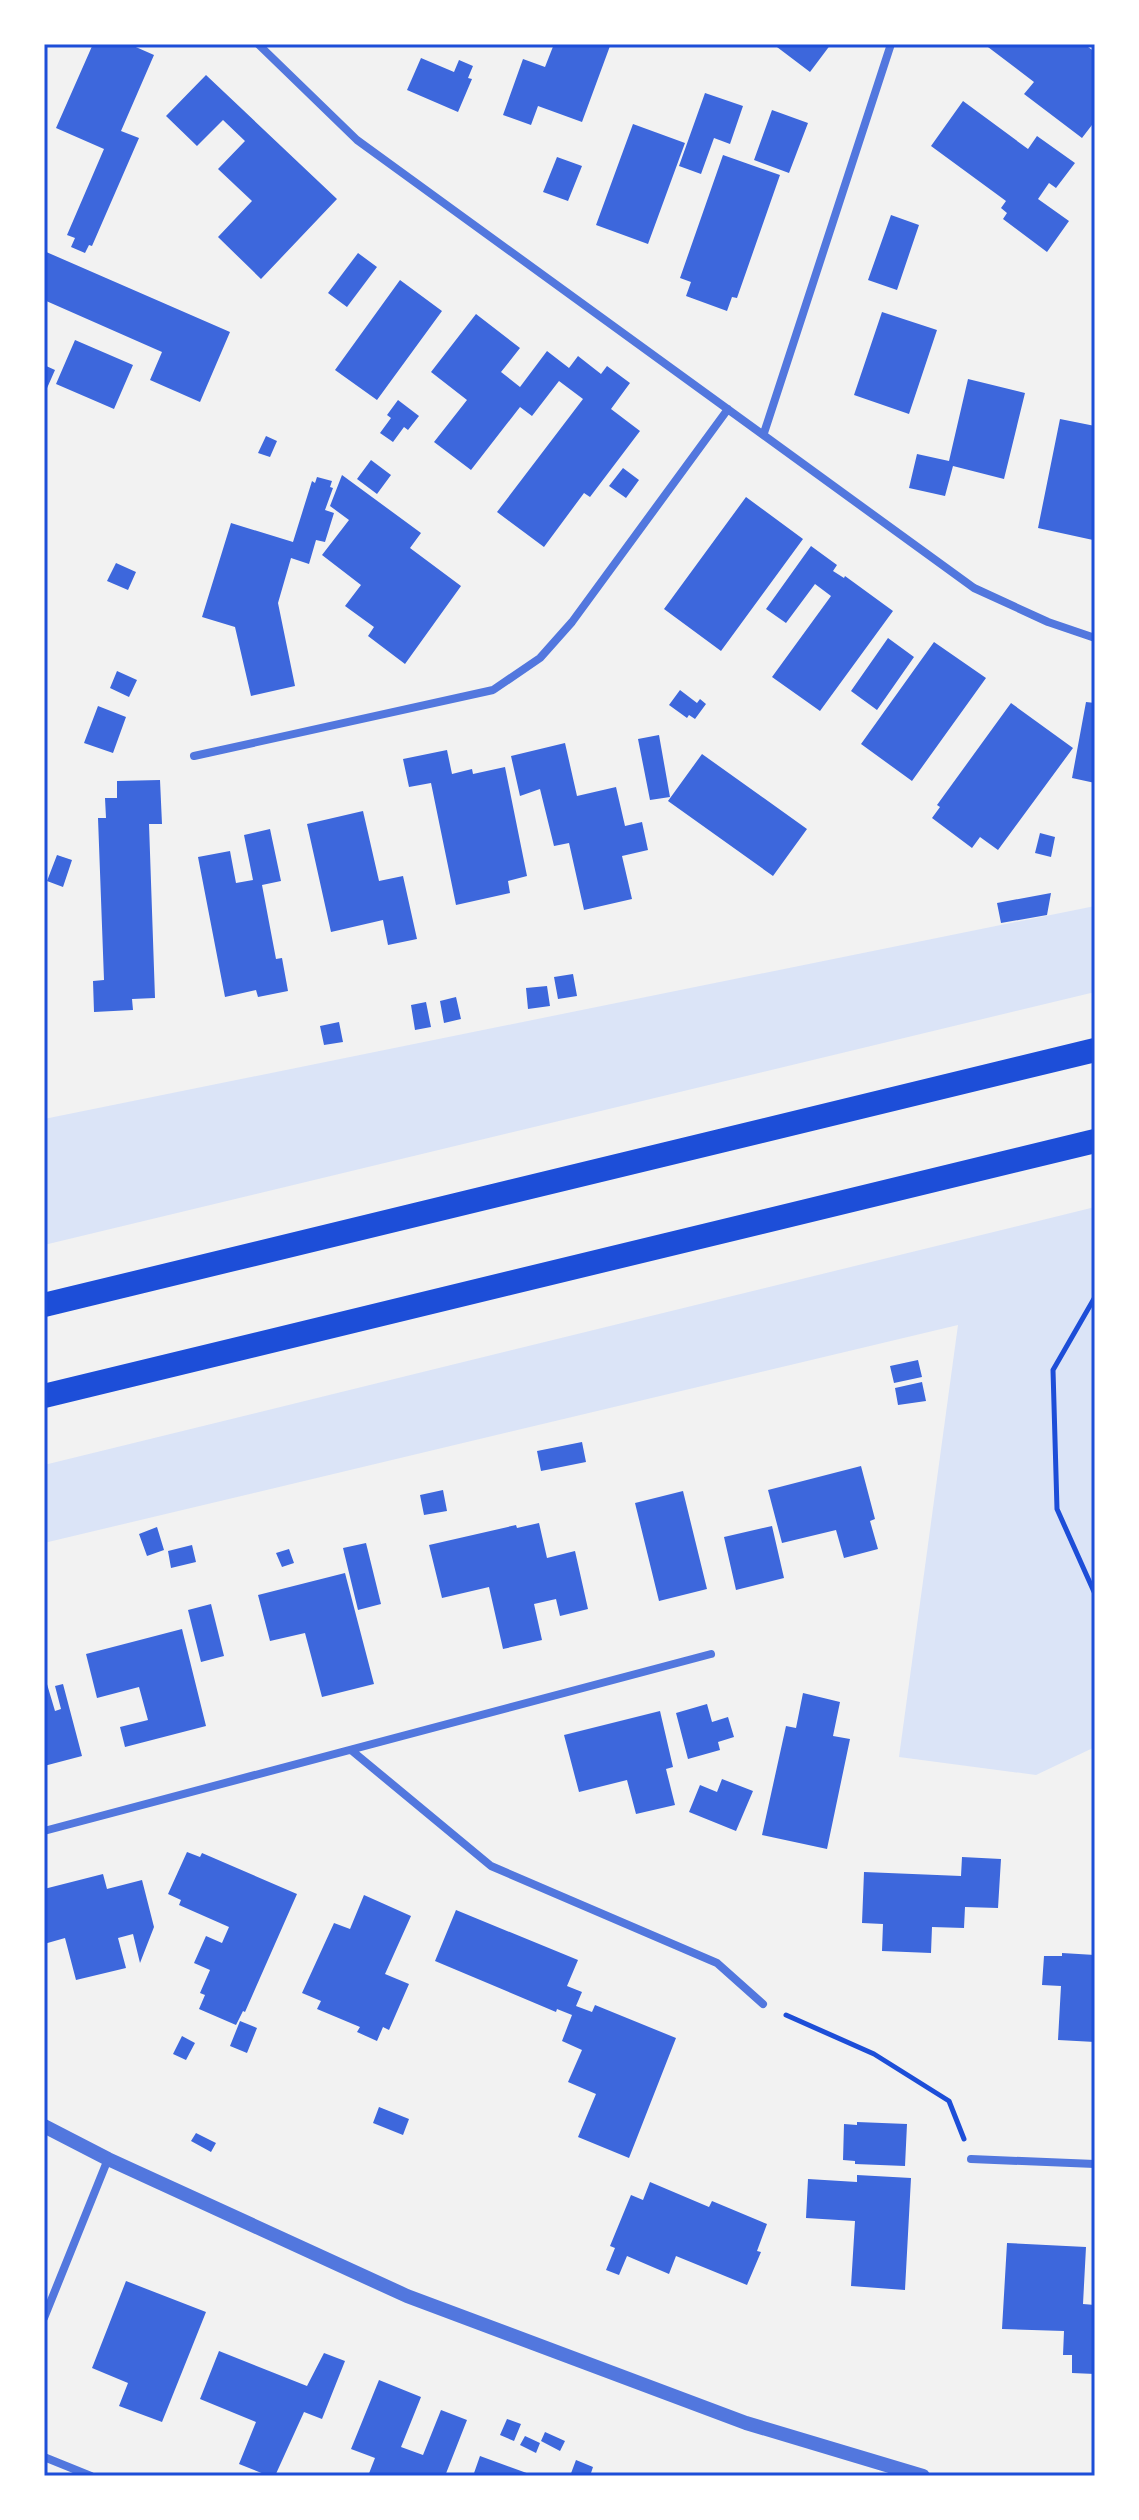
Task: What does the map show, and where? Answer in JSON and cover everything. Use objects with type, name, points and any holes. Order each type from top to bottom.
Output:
[{"type":"highway","points":[[44,1305],[1095,1050]]},
{"type":"highway","points":[[44,1396],[1095,1141]]},
{"type":"street","points":[[258,44],[357,140],[974,588],[1048,622],[1095,638]]},
{"type":"street","points":[[764,433],[891,44]]},
{"type":"street","points":[[194,756],[493,690],[540,658],[572,622],[728,409]]},
{"type":"street","points":[[44,1831],[711,1654]]},
{"type":"street","points":[[351,1750],[491,1866],[717,1963],[763,2004]]},
{"type":"street","points":[[44,2126],[108,2159],[407,2296],[746,2423],[923,2476]]},
{"type":"street","points":[[44,2318],[108,2159]]},
{"type":"street","points":[[971,2159],[1095,2164]]},
{"type":"street","points":[[44,2457],[91,2476]]},
{"type":"path","points":[[1095,1297],[1053,1370],[1057,1509],[1095,1594]]},
{"type":"path","points":[[763,2004],[874,2054],[949,2101],[971,2159]]},
{"type":"shaded area","points":[[1095,906],[1095,992],[44,1245],[44,1119]]},
{"type":"shaded area","points":[[1095,1207],[1095,1747],[1036,1775],[899,1757],[958,1325],[44,1543],[44,1465]]},
{"type":"building","points":[[93,44],[129,44],[154,55],[121,131],[139,138],[92,246],[89,245],[85,253],[71,247],[75,238],[67,235],[104,149],[56,128]]},
{"type":"building","points":[[554,44],[610,46],[582,122],[538,106],[531,125],[503,115],[523,59],[545,67]]},
{"type":"building","points":[[773,44],[831,44],[810,72]]},
{"type":"building","points":[[984,44],[1084,44],[1095,52],[1095,121],[1082,138],[1024,94],[1034,82]]},
{"type":"building","points":[[421,58],[454,72],[459,60],[473,66],[468,78],[472,79],[458,112],[407,90]]},
{"type":"building","points":[[206,75],[337,199],[261,279],[218,237],[252,201],[218,169],[245,141],[223,120],[197,146],[166,116]]},
{"type":"building","points":[[705,93],[743,106],[730,144],[714,138],[701,174],[679,166]]},
{"type":"building","points":[[963,101],[1028,149],[1037,136],[1075,163],[1056,188],[1049,183],[1038,199],[1069,221],[1047,252],[1003,219],[1007,213],[1001,208],[1006,201],[931,146]]},
{"type":"building","points":[[772,110],[808,123],[789,173],[754,160]]},
{"type":"building","points":[[633,124],[685,143],[648,244],[596,225]]},
{"type":"building","points":[[723,155],[780,175],[737,298],[732,297],[727,311],[686,296],[691,282],[680,278]]},
{"type":"building","points":[[557,157],[582,166],[568,201],[543,192]]},
{"type":"building","points":[[891,215],[919,225],[897,290],[868,280]]},
{"type":"building","points":[[44,251],[230,332],[200,402],[150,380],[162,352],[44,300]]},
{"type":"building","points":[[358,253],[377,267],[347,307],[328,293]]},
{"type":"building","points":[[400,280],[442,311],[377,400],[335,370]]},
{"type":"building","points":[[882,312],[937,330],[909,414],[854,395]]},
{"type":"building","points":[[476,314],[520,348],[501,372],[520,387],[547,351],[569,368],[578,356],[601,374],[607,366],[630,383],[611,409],[640,431],[590,497],[584,493],[544,547],[497,512],[583,399],[559,381],[532,416],[520,407],[471,470],[434,442],[467,400],[431,372]]},
{"type":"building","points":[[75,340],[133,365],[114,409],[56,384]]},
{"type":"building","points":[[44,365],[55,370],[44,395]]},
{"type":"building","points":[[968,379],[1025,393],[1004,479],[953,466],[945,496],[909,488],[917,454],[949,461]]},
{"type":"building","points":[[398,400],[419,416],[408,430],[404,427],[393,442],[380,433],[391,418],[387,415]]},
{"type":"building","points":[[1060,419],[1095,426],[1093,540],[1038,528]]},
{"type":"building","points":[[266,436],[277,441],[270,457],[258,453]]},
{"type":"building","points":[[371,460],[391,475],[377,494],[357,479]]},
{"type":"building","points":[[623,468],[639,480],[626,498],[609,486]]},
{"type":"building","points":[[342,475],[421,533],[410,548],[461,586],[405,664],[368,636],[374,627],[345,606],[361,585],[322,555],[349,520],[330,506]]},
{"type":"building","points":[[317,477],[332,481],[330,487],[333,488],[325,510],[334,513],[325,542],[316,540],[309,564],[291,558],[278,603],[295,686],[251,696],[235,627],[202,617],[231,523],[293,542],[312,481],[315,483]]},
{"type":"building","points":[[746,497],[803,539],[721,651],[664,609]]},
{"type":"building","points":[[811,546],[837,565],[833,571],[845,576],[893,611],[820,711],[772,677],[831,596],[815,584],[786,623],[766,609]]},
{"type":"building","points":[[116,563],[136,572],[128,590],[107,581]]},
{"type":"building","points":[[888,638],[914,657],[877,710],[851,691]]},
{"type":"building","points":[[934,642],[986,678],[912,781],[861,744]]},
{"type":"building","points":[[117,671],[137,680],[129,697],[110,688]]},
{"type":"building","points":[[680,690],[697,703],[700,699],[706,704],[695,719],[689,715],[687,718],[669,705]]},
{"type":"building","points":[[1086,702],[1095,703],[1095,783],[1072,778]]},
{"type":"building","points":[[1011,703],[1073,748],[998,850],[980,837],[972,848],[932,818],[940,807],[937,805]]},
{"type":"building","points":[[98,706],[126,717],[113,753],[84,743]]},
{"type":"building","points":[[659,735],[670,797],[650,800],[638,739]]},
{"type":"building","points":[[565,743],[577,796],[616,787],[625,826],[642,822],[648,850],[622,856],[632,899],[584,910],[569,843],[554,846],[540,789],[520,796],[511,756]]},
{"type":"building","points":[[447,750],[452,774],[472,769],[473,774],[505,767],[527,876],[508,881],[510,893],[456,905],[431,783],[409,787],[403,759]]},
{"type":"building","points":[[702,754],[807,829],[773,876],[668,801]]},
{"type":"building","points":[[160,780],[162,824],[149,824],[155,998],[132,999],[133,1010],[94,1012],[93,981],[104,980],[98,818],[106,818],[105,798],[117,798],[117,781]]},
{"type":"building","points":[[363,811],[379,881],[403,876],[417,939],[388,945],[383,920],[331,932],[307,824]]},
{"type":"building","points":[[270,829],[281,881],[262,885],[276,959],[282,958],[288,991],[258,997],[256,990],[225,997],[198,857],[230,851],[236,883],[253,880],[244,835]]},
{"type":"building","points":[[1040,833],[1055,837],[1051,857],[1035,853]]},
{"type":"building","points":[[57,855],[72,860],[63,887],[47,881]]},
{"type":"building","points":[[1051,893],[1047,915],[1001,923],[997,903]]},
{"type":"building","points":[[573,974],[577,996],[558,999],[554,977]]},
{"type":"building","points":[[547,986],[550,1006],[528,1009],[526,988]]},
{"type":"building","points":[[456,997],[461,1019],[444,1023],[440,1001]]},
{"type":"building","points":[[426,1002],[431,1027],[415,1030],[411,1005]]},
{"type":"building","points":[[339,1022],[343,1042],[324,1045],[320,1026]]},
{"type":"building","points":[[918,1360],[922,1377],[894,1383],[890,1366]]},
{"type":"building","points":[[922,1382],[926,1401],[898,1405],[895,1388]]},
{"type":"building","points":[[582,1442],[586,1462],[541,1471],[537,1451]]},
{"type":"building","points":[[861,1466],[875,1519],[870,1521],[878,1549],[844,1558],[836,1530],[782,1543],[768,1490]]},
{"type":"building","points":[[443,1490],[447,1511],[424,1515],[420,1495]]},
{"type":"building","points":[[683,1491],[707,1589],[659,1601],[635,1503]]},
{"type":"building","points":[[539,1523],[547,1558],[575,1551],[588,1609],[560,1616],[556,1599],[534,1604],[542,1640],[503,1649],[489,1587],[442,1598],[429,1545],[516,1525],[517,1528]]},
{"type":"building","points":[[772,1526],[784,1578],[736,1590],[724,1537]]},
{"type":"building","points":[[157,1527],[164,1550],[147,1556],[139,1534]]},
{"type":"building","points":[[366,1543],[381,1604],[358,1610],[343,1548]]},
{"type":"building","points":[[192,1545],[196,1562],[171,1568],[168,1551]]},
{"type":"building","points":[[289,1549],[294,1563],[282,1567],[276,1553]]},
{"type":"building","points":[[345,1573],[374,1684],[322,1697],[305,1633],[270,1641],[258,1595]]},
{"type":"building","points":[[211,1604],[224,1656],[201,1662],[188,1610]]},
{"type":"building","points":[[182,1629],[206,1726],[125,1747],[120,1727],[148,1720],[139,1687],[97,1698],[86,1654]]},
{"type":"building","points":[[44,1674],[55,1711],[61,1709],[55,1686],[63,1684],[82,1756],[44,1766]]},
{"type":"building","points":[[803,1693],[840,1702],[833,1736],[850,1739],[827,1849],[762,1835],[786,1726],[796,1728]]},
{"type":"building","points":[[707,1704],[712,1722],[728,1717],[734,1737],[718,1742],[720,1750],[688,1759],[676,1713]]},
{"type":"building","points":[[660,1711],[673,1767],[666,1769],[675,1805],[636,1814],[627,1780],[579,1792],[564,1735]]},
{"type":"building","points":[[722,1779],[753,1791],[736,1831],[689,1812],[700,1785],[717,1792]]},
{"type":"building","points":[[187,1852],[200,1857],[202,1853],[297,1894],[245,2012],[236,2025],[199,2009],[205,1995],[200,1993],[210,1970],[194,1963],[206,1936],[222,1943],[229,1927],[179,1905],[181,1900],[168,1894]]},
{"type":"building","points":[[962,1857],[1001,1859],[998,1908],[965,1907],[964,1928],[932,1927],[931,1953],[882,1951],[883,1924],[862,1923],[864,1872],[961,1876]]},
{"type":"building","points":[[103,1874],[107,1889],[142,1880],[154,1927],[140,1963],[133,1934],[118,1938],[126,1968],[76,1980],[65,1938],[44,1944],[44,1889]]},
{"type":"building","points":[[364,1895],[411,1916],[385,1974],[409,1984],[389,2030],[383,2027],[377,2041],[357,2032],[360,2027],[317,2009],[321,2001],[302,1993],[334,1923],[350,1929]]},
{"type":"building","points":[[456,1910],[578,1960],[567,1986],[582,1992],[576,2006],[592,2012],[595,2005],[676,2038],[629,2158],[578,2137],[596,2094],[568,2082],[582,2050],[562,2041],[572,2015],[557,2009],[556,2012],[435,1961]]},
{"type":"building","points":[[1062,1953],[1095,1955],[1095,2042],[1058,2040],[1061,1986],[1042,1985],[1044,1956],[1062,1956]]},
{"type":"building","points":[[240,2021],[257,2028],[247,2053],[230,2046]]},
{"type":"building","points":[[182,2036],[195,2043],[186,2060],[173,2054]]},
{"type":"building","points":[[379,2107],[409,2119],[403,2135],[373,2123]]},
{"type":"building","points":[[857,2122],[907,2124],[905,2166],[855,2164],[855,2161],[843,2160],[844,2124],[857,2125]]},
{"type":"building","points":[[196,2133],[216,2143],[211,2152],[191,2141]]},
{"type":"building","points":[[857,2175],[911,2178],[905,2290],[851,2286],[855,2221],[806,2218],[808,2179],[857,2182]]},
{"type":"building","points":[[650,2182],[709,2207],[712,2201],[767,2224],[757,2251],[761,2252],[747,2285],[676,2256],[669,2274],[627,2256],[619,2275],[606,2270],[615,2248],[610,2246],[631,2195],[643,2200]]},
{"type":"building","points":[[1007,2243],[1086,2247],[1083,2304],[1095,2305],[1095,2374],[1072,2373],[1072,2355],[1063,2355],[1064,2331],[1002,2329]]},
{"type":"building","points":[[126,2281],[206,2312],[162,2422],[119,2406],[128,2383],[92,2368]]},
{"type":"building","points":[[219,2351],[307,2386],[324,2353],[345,2361],[322,2419],[304,2412],[275,2476],[239,2464],[256,2422],[200,2399]]},
{"type":"building","points":[[379,2380],[421,2397],[401,2447],[423,2455],[441,2410],[467,2420],[445,2476],[368,2476],[375,2458],[351,2449]]},
{"type":"building","points":[[507,2419],[521,2424],[514,2441],[500,2435]]},
{"type":"building","points":[[545,2432],[565,2441],[560,2451],[541,2441]]},
{"type":"building","points":[[525,2436],[540,2443],[536,2453],[520,2445]]},
{"type":"building","points":[[480,2456],[535,2476],[473,2476]]},
{"type":"building","points":[[576,2460],[593,2467],[590,2476],[570,2476]]}]
